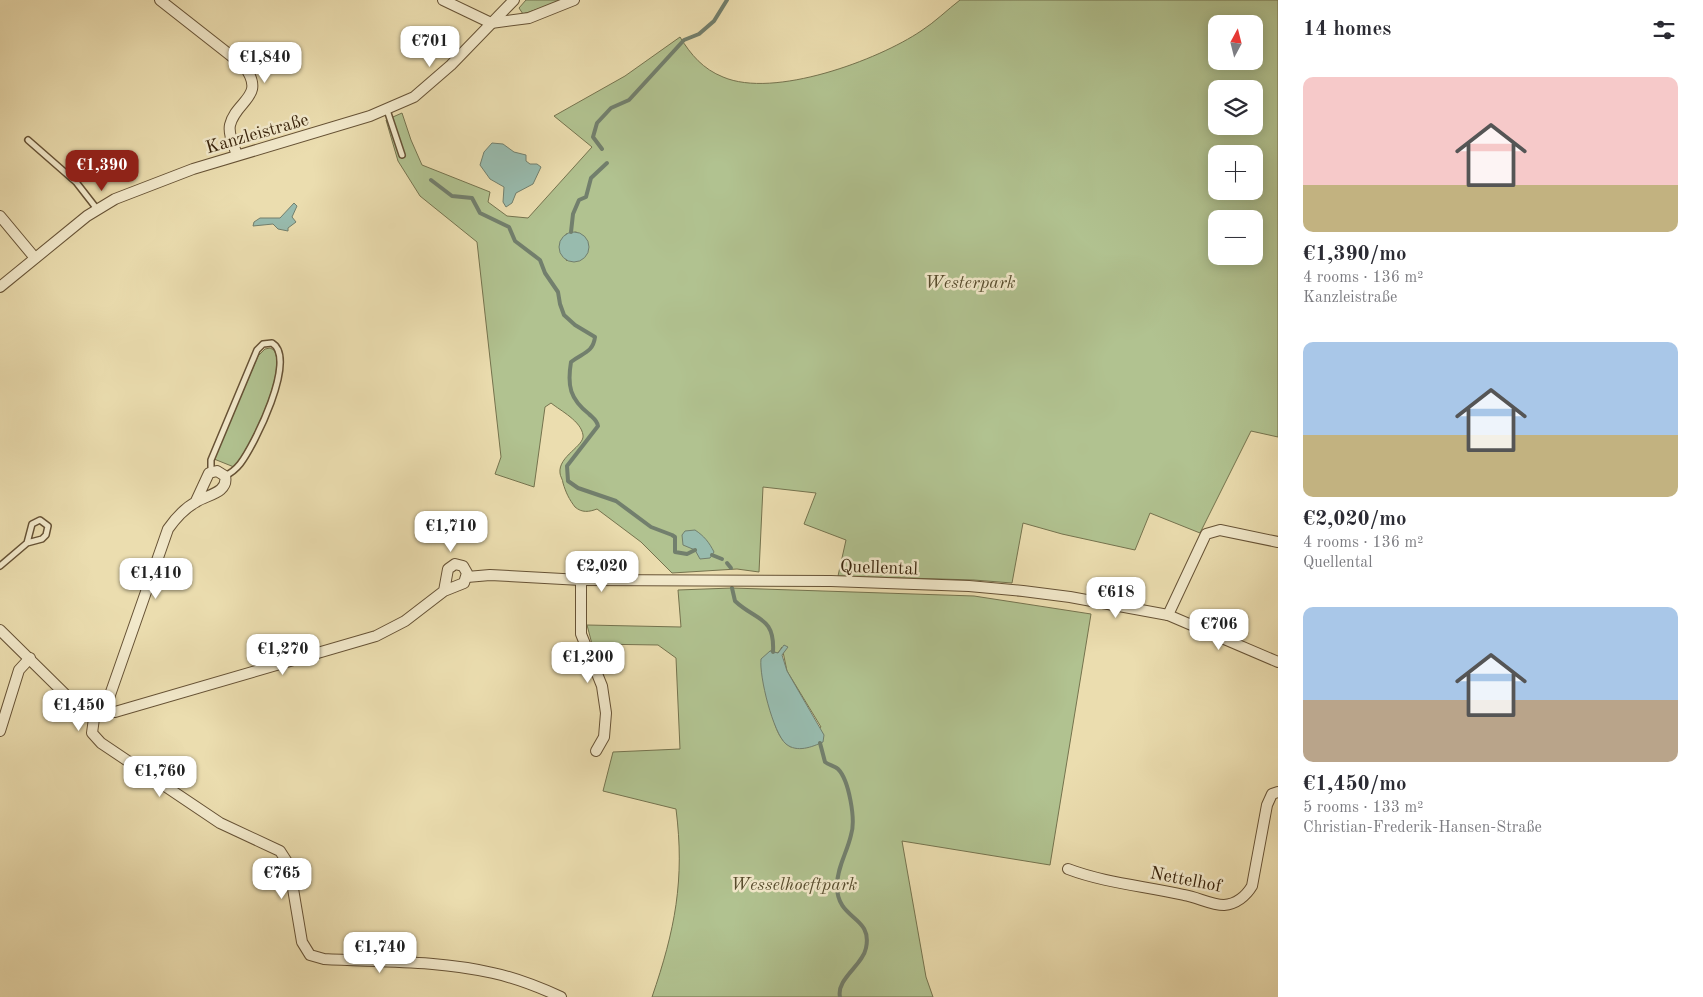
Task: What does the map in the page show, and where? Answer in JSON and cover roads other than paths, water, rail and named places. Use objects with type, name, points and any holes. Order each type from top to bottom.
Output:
[{"type":"street","points":[[160,0],[244,66],[251,76],[251,92],[233,118],[230,126],[237,156]]},
{"type":"street","points":[[443,0],[491,23],[529,18],[574,0]]},
{"type":"street","name":"Kanzleistraße","points":[[0,287],[97,209],[155,183],[387,110],[424,91],[514,0]]},
{"type":"street","points":[[0,216],[35,258]]},
{"type":"street","points":[[196,501],[206,476],[211,472],[220,472],[226,476],[226,481],[222,488],[213,495],[196,501],[176,518],[168,530],[92,733],[101,743],[220,823],[284,855],[290,865],[302,942],[310,955],[324,959],[414,963],[491,972],[561,997]]},
{"type":"street","points":[[1168,616],[1206,534],[1220,530],[1278,542]]},
{"type":"street","points":[[444,591],[445,574],[451,566],[463,566],[467,577]]},
{"type":"street","name":"Quellental","points":[[99,712],[128,710],[376,636],[405,621],[444,591],[464,583],[467,577],[490,575],[581,580],[783,580],[969,586],[1070,597],[1168,616],[1278,662]]},
{"type":"street","points":[[581,580],[581,634],[602,686],[606,713],[604,737],[596,751]]},
{"type":"street","points":[[0,630],[69,698],[99,712]]},
{"type":"street","points":[[0,731],[19,670],[30,658]]},
{"type":"street","name":"Nettelhof","points":[[1068,869],[1093,878],[1182,894],[1218,904],[1234,903],[1248,892],[1252,886],[1267,805],[1272,794],[1278,792]]},
{"type":"lane","points":[[387,110],[402,155]]},
{"type":"lane","points":[[28,140],[76,182],[97,209]]},
{"type":"lane","points":[[211,472],[211,460],[257,350],[264,344],[272,343],[279,348],[281,360],[279,379],[272,401],[243,460],[234,471],[226,476]]},
{"type":"lane","points":[[0,566],[27,543],[42,539],[46,535],[48,526],[45,522],[40,520],[32,524],[27,543]]},
{"type":"waterway","points":[[602,149],[593,137],[597,123],[611,108],[629,100],[684,40],[699,34],[714,21],[727,0]]},
{"type":"waterway","points":[[571,232],[573,214],[579,200],[586,197],[591,178],[607,163]]},
{"type":"waterway","points":[[431,180],[452,196],[472,198],[480,213],[509,227],[515,241],[540,260],[545,273],[558,292],[564,315],[575,325],[595,337],[589,350],[571,362],[569,378],[574,397],[595,419],[598,426],[567,466],[568,481],[578,488],[616,501],[651,527],[672,535],[675,537],[675,552],[687,554],[695,550]]},
{"type":"waterway","points":[[712,555],[722,559]]},
{"type":"waterway","points":[[727,563],[731,568]]},
{"type":"waterway","points":[[732,588],[735,601],[763,620],[767,625],[773,640],[773,652]]},
{"type":"waterway","points":[[820,743],[825,762],[837,768],[842,774],[852,810],[851,835],[837,879],[839,897],[843,906],[860,923],[867,937],[864,954],[842,984],[840,997]]},
{"type":"park label","name":"Westerpark","points":[[970,282]]},
{"type":"park label","name":"Wesselhoeftpark","points":[[794,884]]}]
